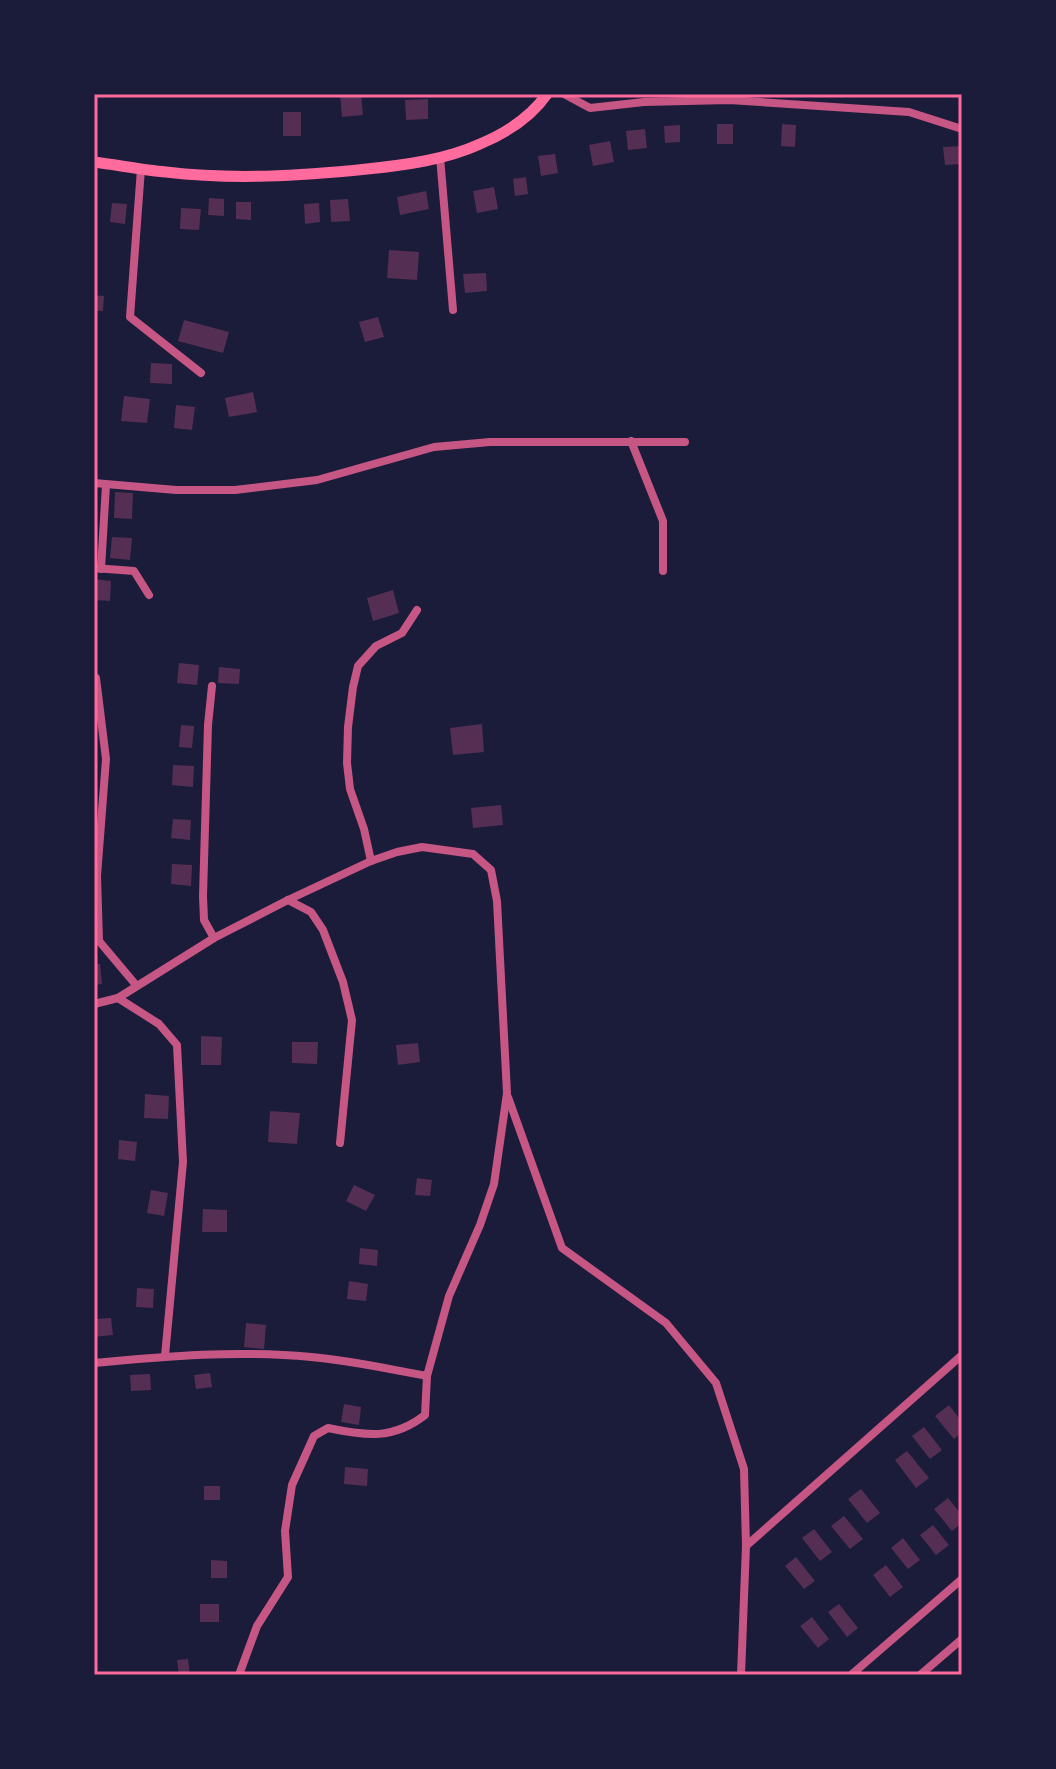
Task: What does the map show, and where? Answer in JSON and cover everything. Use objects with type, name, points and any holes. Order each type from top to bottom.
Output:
[{"type":"main road","points":[[94,162],[226,176],[285,176],[397,165],[440,157],[480,144],[535,111],[547,94]]},
{"type":"street","points":[[564,94],[590,108],[644,102],[729,100],[909,112],[962,129]]},
{"type":"street","points":[[440,157],[453,310]]},
{"type":"street","points":[[141,169],[130,317],[201,373]]},
{"type":"street","points":[[631,441],[663,521],[663,571]]},
{"type":"street","points":[[94,483],[176,490],[235,490],[317,480],[434,447],[490,442],[685,442]]},
{"type":"street","points":[[106,485],[97,568],[134,571],[149,595]]},
{"type":"street","points":[[371,861],[350,789],[347,763],[353,687],[358,666],[376,646],[402,633],[417,610]]},
{"type":"street","points":[[96,678],[106,759],[97,876],[99,941],[136,985]]},
{"type":"street","points":[[212,686],[204,812],[203,896],[204,920],[214,938]]},
{"type":"street","points":[[94,1004],[118,998],[214,938],[288,900],[397,852],[422,847],[473,854],[491,870],[497,901],[507,1093],[494,1184],[449,1296],[427,1376],[425,1415],[407,1429],[365,1436],[328,1428],[314,1436],[292,1485],[285,1531],[288,1577],[257,1626],[239,1675]]},
{"type":"street","points":[[288,900],[311,912],[323,930],[343,982],[352,1020],[340,1143]]},
{"type":"street","points":[[118,998],[159,1024],[177,1045],[183,1162],[165,1356]]},
{"type":"street","points":[[507,1093],[562,1248],[666,1323],[716,1383],[744,1469],[746,1546],[741,1675]]},
{"type":"street","points":[[94,1363],[165,1356],[251,1353],[314,1357],[427,1376]]},
{"type":"street","points":[[746,1546],[962,1355]]},
{"type":"street","points":[[851,1675],[962,1579]]},
{"type":"street","points":[[920,1675],[962,1639]]},
{"type":"building","points":[[340,94],[361,94],[363,115],[342,117]]},
{"type":"building","points":[[428,99],[428,119],[406,120],[405,100]]},
{"type":"building","points":[[283,112],[301,112],[301,136],[283,136]]},
{"type":"building","points":[[717,124],[733,124],[733,144],[717,144]]},
{"type":"building","points":[[782,124],[796,125],[795,147],[781,146]]},
{"type":"building","points":[[680,125],[680,142],[665,143],[664,126]]},
{"type":"building","points":[[645,129],[647,148],[628,150],[626,131]]},
{"type":"building","points":[[610,141],[614,162],[593,166],[589,145]]},
{"type":"building","points":[[962,146],[962,164],[945,165],[943,147]]},
{"type":"building","points":[[555,154],[558,173],[541,176],[538,156]]},
{"type":"building","points":[[526,177],[528,194],[515,196],[513,179]]},
{"type":"building","points":[[494,187],[498,209],[477,213],[473,191]]},
{"type":"building","points":[[426,191],[429,209],[400,215],[397,197]]},
{"type":"building","points":[[209,198],[224,199],[224,216],[208,215]]},
{"type":"building","points":[[348,199],[350,221],[331,222],[330,200]]},
{"type":"building","points":[[236,202],[251,202],[251,220],[236,219]]},
{"type":"building","points":[[112,203],[127,204],[125,224],[110,222]]},
{"type":"building","points":[[319,203],[320,222],[305,224],[304,204]]},
{"type":"building","points":[[181,208],[201,209],[199,230],[180,229]]},
{"type":"building","points":[[389,250],[419,252],[417,280],[387,278]]},
{"type":"building","points":[[486,273],[487,291],[465,293],[463,274]]},
{"type":"building","points":[[94,295],[104,296],[103,311],[94,310]]},
{"type":"building","points":[[378,317],[384,337],[365,342],[359,322]]},
{"type":"building","points":[[184,320],[229,332],[223,353],[178,341]]},
{"type":"building","points":[[151,363],[172,364],[172,384],[150,383]]},
{"type":"building","points":[[253,392],[257,412],[229,417],[225,398]]},
{"type":"building","points":[[124,396],[150,399],[147,423],[121,421]]},
{"type":"building","points":[[176,405],[195,407],[192,430],[174,428]]},
{"type":"building","points":[[115,492],[133,493],[132,519],[114,518]]},
{"type":"building","points":[[112,537],[132,538],[130,560],[110,558]]},
{"type":"building","points":[[94,579],[111,581],[110,601],[94,600]]},
{"type":"building","points":[[393,590],[399,613],[373,621],[367,598]]},
{"type":"building","points":[[179,663],[199,665],[197,685],[177,683]]},
{"type":"building","points":[[219,667],[240,669],[239,684],[218,683]]},
{"type":"building","points":[[482,724],[484,752],[453,755],[450,728]]},
{"type":"building","points":[[181,725],[194,726],[192,748],[179,747]]},
{"type":"building","points":[[173,765],[194,766],[193,787],[172,785]]},
{"type":"building","points":[[501,805],[503,825],[473,828],[471,808]]},
{"type":"building","points":[[173,819],[191,820],[190,840],[171,838]]},
{"type":"building","points":[[172,864],[192,865],[191,886],[171,884]]},
{"type":"building","points":[[94,964],[100,964],[102,984],[94,985]]},
{"type":"building","points":[[201,1036],[222,1037],[221,1065],[201,1065]]},
{"type":"building","points":[[292,1042],[318,1042],[317,1064],[292,1063]]},
{"type":"building","points":[[418,1043],[420,1062],[398,1065],[396,1045]]},
{"type":"building","points":[[145,1094],[169,1096],[168,1119],[144,1118]]},
{"type":"building","points":[[270,1111],[300,1113],[297,1144],[268,1142]]},
{"type":"building","points":[[119,1140],[137,1142],[135,1161],[118,1159]]},
{"type":"building","points":[[417,1178],[432,1180],[430,1196],[415,1195]]},
{"type":"building","points":[[354,1185],[375,1195],[366,1211],[346,1201]]},
{"type":"building","points":[[151,1190],[168,1193],[164,1216],[147,1213]]},
{"type":"building","points":[[203,1209],[227,1210],[227,1232],[202,1232]]},
{"type":"building","points":[[360,1248],[378,1250],[377,1266],[359,1264]]},
{"type":"building","points":[[349,1281],[368,1284],[366,1301],[347,1299]]},
{"type":"building","points":[[137,1288],[154,1289],[153,1308],[136,1307]]},
{"type":"building","points":[[111,1318],[113,1335],[94,1337],[94,1319]]},
{"type":"building","points":[[246,1323],[266,1325],[264,1349],[244,1347]]},
{"type":"building","points":[[210,1373],[212,1387],[196,1389],[194,1375]]},
{"type":"building","points":[[150,1374],[151,1390],[131,1391],[130,1375]]},
{"type":"building","points":[[344,1404],[361,1407],[359,1425],[341,1422]]},
{"type":"building","points":[[949,1405],[962,1422],[962,1432],[954,1439],[935,1416]]},
{"type":"building","points":[[924,1427],[942,1450],[930,1459],[912,1436]]},
{"type":"building","points":[[907,1451],[929,1478],[916,1488],[895,1460]]},
{"type":"building","points":[[345,1467],[368,1469],[367,1486],[344,1484]]},
{"type":"building","points":[[204,1486],[220,1486],[220,1500],[204,1500]]},
{"type":"building","points":[[861,1489],[880,1513],[867,1523],[848,1499]]},
{"type":"building","points":[[948,1498],[962,1515],[962,1523],[952,1531],[934,1509]]},
{"type":"building","points":[[844,1516],[863,1539],[850,1549],[831,1526]]},
{"type":"building","points":[[933,1525],[949,1545],[936,1555],[920,1535]]},
{"type":"building","points":[[814,1529],[832,1552],[820,1561],[802,1538]]},
{"type":"building","points":[[903,1538],[920,1560],[908,1569],[891,1548]]},
{"type":"building","points":[[796,1557],[815,1581],[804,1589],[785,1566]]},
{"type":"building","points":[[211,1560],[227,1561],[227,1578],[211,1578]]},
{"type":"building","points":[[886,1565],[903,1587],[890,1597],[873,1575]]},
{"type":"building","points":[[200,1604],[219,1604],[219,1622],[200,1622]]},
{"type":"building","points":[[839,1604],[858,1628],[847,1637],[828,1612]]},
{"type":"building","points":[[812,1617],[829,1639],[818,1648],[800,1626]]},
{"type":"building","points":[[188,1659],[190,1675],[179,1675],[177,1660]]}]
